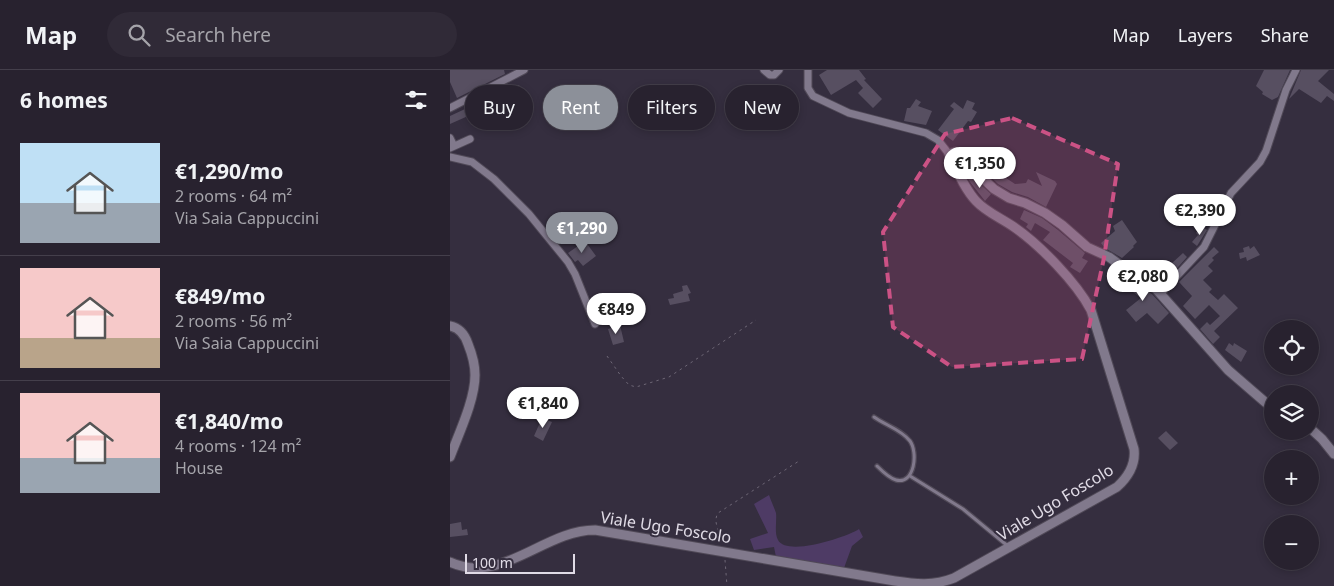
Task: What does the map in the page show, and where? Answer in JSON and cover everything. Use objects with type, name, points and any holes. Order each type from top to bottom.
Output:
[{"type":"street","points":[[450,108],[510,73],[524,70]]},
{"type":"street","points":[[764,70],[770,75],[774,75],[779,70]]},
{"type":"street","name":"Viale Ugo Foscolo","points":[[450,562],[458,566],[474,568],[500,565],[560,537],[586,530],[617,533],[920,585],[936,584],[947,581],[1117,487],[1128,476],[1134,459],[1134,449],[1089,305],[1034,243],[976,201],[949,154],[938,140],[926,134],[848,113],[813,96],[808,88],[808,70]]},
{"type":"street","points":[[1161,292],[1204,247],[1231,193],[1260,162],[1266,151],[1286,90],[1296,70]]},
{"type":"street","points":[[450,138],[452,147],[470,139]]},
{"type":"street","points":[[949,154],[955,152],[994,189],[1009,198],[1046,213],[1087,247],[1116,261],[1161,292],[1228,370],[1264,401]]},
{"type":"street","points":[[450,157],[472,162],[494,179],[529,214],[561,252],[571,268],[595,324]]},
{"type":"street","points":[[450,326],[457,328],[466,338],[472,354],[475,375],[469,404],[450,457]]},
{"type":"street","points":[[1319,436],[1334,454]]},
{"type":"lane","points":[[874,417],[903,434],[911,442],[913,448],[913,468],[910,476],[902,481],[893,479],[877,466]]},
{"type":"lane","points":[[910,476],[963,509],[1009,547]]},
{"type":"path","points":[[607,356],[629,385],[636,387],[669,377],[756,320]]},
{"type":"path","points":[[727,586],[721,536],[715,523],[715,518],[718,513],[799,461]]},
{"type":"highlighted area","points":[[1012,118],[1118,164],[1104,258],[1082,359],[952,367],[893,327],[883,232],[945,134]]},
{"type":"shaded area","points":[[769,495],[776,513],[777,537],[784,545],[793,547],[817,544],[859,529],[863,537],[852,546],[844,568],[776,557],[774,547],[754,550],[750,539],[768,533],[754,504]]},
{"type":"building","points":[[450,70],[504,70],[505,74],[483,85],[465,85],[465,94],[457,98],[450,82]]},
{"type":"building","points":[[827,70],[859,70],[866,79],[864,80],[882,99],[873,108],[858,93],[863,88],[856,80],[831,95],[819,75]]},
{"type":"building","points":[[1264,70],[1290,70],[1278,97],[1272,100],[1262,94],[1263,92],[1256,86]]},
{"type":"building","points":[[1301,70],[1329,70],[1318,81],[1334,94],[1334,101],[1327,96],[1321,103],[1299,89],[1289,99]]},
{"type":"building","points":[[916,99],[921,102],[918,106],[932,111],[926,125],[904,121],[907,108],[910,108]]},
{"type":"building","points":[[967,100],[975,103],[972,109],[977,112],[971,122],[968,121],[953,141],[938,130],[954,109],[950,106],[954,102],[963,109]]},
{"type":"building","points":[[465,109],[465,117],[450,124],[450,116]]},
{"type":"building","points":[[980,157],[991,168],[1015,184],[1026,183],[1028,179],[1042,186],[1036,172],[1055,181],[1057,184],[1046,207],[998,184],[975,162]]},
{"type":"building","points":[[971,176],[991,194],[985,201],[968,179]]},
{"type":"building","points":[[1024,210],[1042,218],[1085,253],[1082,258],[1088,261],[1080,273],[1070,267],[1073,263],[1043,240],[1050,232],[1035,223],[1031,231],[1026,227],[1028,224],[1020,219]]},
{"type":"building","points":[[1122,220],[1137,242],[1122,258],[1105,248],[1101,243],[1115,231],[1113,226]]},
{"type":"building","points":[[1201,226],[1207,230],[1197,246],[1192,242],[1198,235],[1196,233]]},
{"type":"building","points":[[585,241],[596,256],[583,266],[578,260],[575,262],[568,253]]},
{"type":"building","points":[[1249,246],[1250,249],[1254,246],[1260,255],[1247,261],[1246,257],[1240,259],[1239,253],[1244,252],[1243,248]]},
{"type":"building","points":[[1214,247],[1219,252],[1212,258],[1214,260],[1208,266],[1213,271],[1203,280],[1212,289],[1209,292],[1218,300],[1224,294],[1238,308],[1214,331],[1220,337],[1213,344],[1200,329],[1207,322],[1210,325],[1220,316],[1209,305],[1195,319],[1183,306],[1192,296],[1179,282]]},
{"type":"building","points":[[1183,253],[1187,257],[1172,274],[1169,271],[1174,266],[1171,264]]},
{"type":"building","points":[[1116,270],[1152,294],[1169,313],[1158,324],[1147,313],[1136,322],[1126,310],[1141,298],[1125,286],[1114,272]]},
{"type":"building","points":[[687,285],[691,293],[688,294],[690,301],[670,305],[668,299],[674,298],[673,294],[683,291],[682,286]]},
{"type":"building","points":[[620,325],[624,342],[613,345],[608,329]]},
{"type":"building","points":[[1229,343],[1233,346],[1234,343],[1247,351],[1241,362],[1225,350]]},
{"type":"building","points":[[542,418],[552,422],[543,441],[534,436]]},
{"type":"building","points":[[1166,431],[1178,443],[1170,450],[1158,438]]},
{"type":"building","points":[[461,522],[462,530],[467,529],[468,535],[450,537],[450,524]]}]
